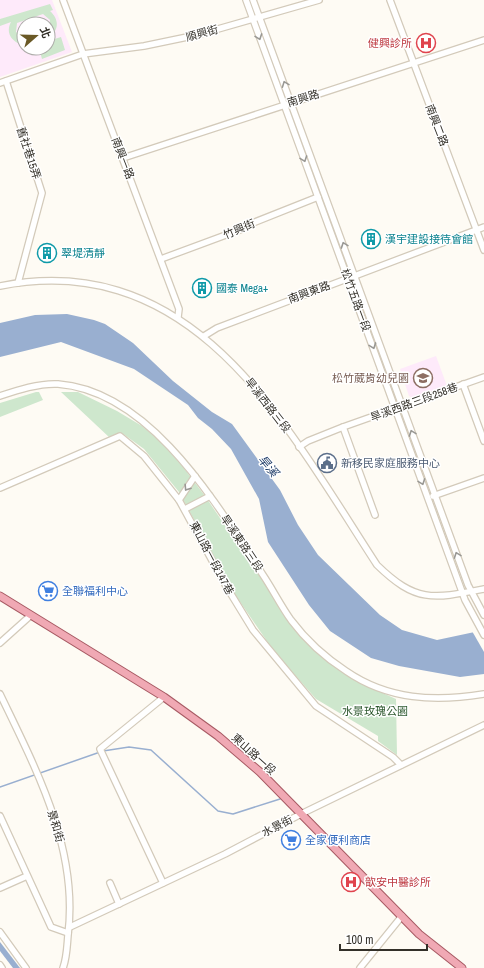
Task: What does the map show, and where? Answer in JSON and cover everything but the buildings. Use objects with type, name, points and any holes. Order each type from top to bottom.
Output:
[{"type":"main road","name":"東山路一段","points":[[0,596],[164,698],[218,736],[241,755],[402,916],[439,951],[462,968]]},
{"type":"street","name":"南興一路","points":[[63,0],[179,309],[178,317]]},
{"type":"street","name":"松竹五路一段","points":[[246,0],[462,594],[484,635]]},
{"type":"street","name":"松竹五路一段","points":[[253,0],[471,592],[484,615]]},
{"type":"street","name":"順興街","points":[[3,82],[83,54],[170,41],[319,0]]},
{"type":"street","name":"南興二路","points":[[390,0],[484,250]]},
{"type":"street","name":"南興路","points":[[123,158],[284,104],[414,64],[484,40]]},
{"type":"street","name":"舊社巷15弄","points":[[3,82],[42,193],[18,283]]},
{"type":"street","name":"竹興街","points":[[160,259],[242,229],[245,226],[318,197]]},
{"type":"street","name":"南興東路","points":[[204,336],[217,328],[484,227]]},
{"type":"street","name":"旱溪西路三段","points":[[0,286],[18,283],[56,281],[83,282],[139,298],[178,317],[204,336],[250,381],[299,447],[377,564],[391,579],[402,587],[417,593],[432,596],[462,594],[484,589]]},
{"type":"street","name":"旱溪西路三段258巷","points":[[299,447],[308,441],[343,427],[484,376]]},
{"type":"street","name":"旱溪東路三段","points":[[0,396],[21,389],[47,384],[57,384],[86,388],[119,405],[153,429],[195,476],[210,496],[292,620],[323,654],[347,672],[375,686],[400,694],[426,699],[455,699],[484,694]]},
{"type":"street","points":[[463,384],[484,441]]},
{"type":"street","points":[[343,427],[375,515]]},
{"type":"street","name":"東山路一段147巷","points":[[0,488],[120,436],[144,456],[179,500],[226,586],[253,630],[316,706],[393,757],[401,765]]},
{"type":"street","points":[[179,500],[195,476]]},
{"type":"street","points":[[428,498],[484,478]]},
{"type":"street","points":[[185,509],[210,496]]},
{"type":"street","points":[[0,643],[30,616]]},
{"type":"street","name":"景和街","points":[[0,694],[43,786],[55,819],[64,854],[68,882],[70,927],[63,968]]},
{"type":"street","points":[[163,883],[100,749],[164,698]]},
{"type":"street","name":"水景街","points":[[70,927],[225,854],[301,814],[484,725]]},
{"type":"street","points":[[0,816],[51,927],[68,933]]},
{"type":"street","points":[[0,888],[27,876]]},
{"type":"street","points":[[110,883],[119,904]]},
{"type":"street","points":[[360,968],[402,916]]},
{"type":"street","points":[[0,932],[26,968]]},
{"type":"shaded area","points":[[0,0],[52,0],[72,52],[0,77]]},
{"type":"shaded area","name":"松竹葳肯幼兒園","points":[[436,356],[447,386],[413,398],[409,396],[400,369]]},
{"type":"green space","points":[[50,4],[53,10],[50,11],[54,16],[45,16],[43,14],[37,16],[16,16],[16,42],[9,33],[9,26],[11,22],[0,26],[0,19]]},
{"type":"green space","points":[[61,37],[65,50],[56,54],[56,39]]},
{"type":"green space","points":[[41,56],[50,56],[42,59]]},
{"type":"green space","points":[[39,392],[43,400],[0,417],[0,403]]},
{"type":"green space","name":"水景玫瑰公園","points":[[61,392],[78,392],[117,411],[142,426],[162,443],[205,496],[271,593],[325,659],[358,682],[396,699],[397,755],[378,741],[378,736],[316,699],[273,650],[234,593],[179,492],[144,449],[122,433],[110,438]]},
{"type":"water","points":[[67,314],[105,324],[133,343],[173,381],[212,412],[232,424],[280,490],[298,525],[318,555],[380,615],[402,630],[437,640],[484,630],[484,674],[460,677],[399,666],[371,658],[330,631],[309,605],[268,542],[259,499],[231,449],[212,429],[198,418],[188,405],[134,369],[61,342],[0,357],[0,323],[35,315]]},
{"type":"water","points":[[0,942],[20,968],[13,968],[0,951]]},
{"type":"pier","points":[[484,628],[484,652],[472,631]]},
{"type":"waterway","points":[[0,787],[103,751],[129,747],[151,750],[218,811],[233,814],[280,799]]},
{"type":"place","name":"健興診所","points":[[426,43]]},
{"type":"place","name":"漢宇建設接待會館","points":[[371,239]]},
{"type":"place","name":"翠堤清靜","points":[[47,253]]},
{"type":"place","name":"國泰 Mega+","points":[[202,288]]},
{"type":"place","name":"松竹葳肯幼兒園","points":[[423,378]]},
{"type":"place","name":"新移民家庭服務中心","points":[[327,463]]},
{"type":"place","name":"全聯福利中心","points":[[48,591]]},
{"type":"place","name":"全家便利商店","points":[[291,840]]},
{"type":"place","name":"歆安中醫診所","points":[[351,882]]},
{"type":"water label","name":"旱溪","points":[[268,466]]}]
